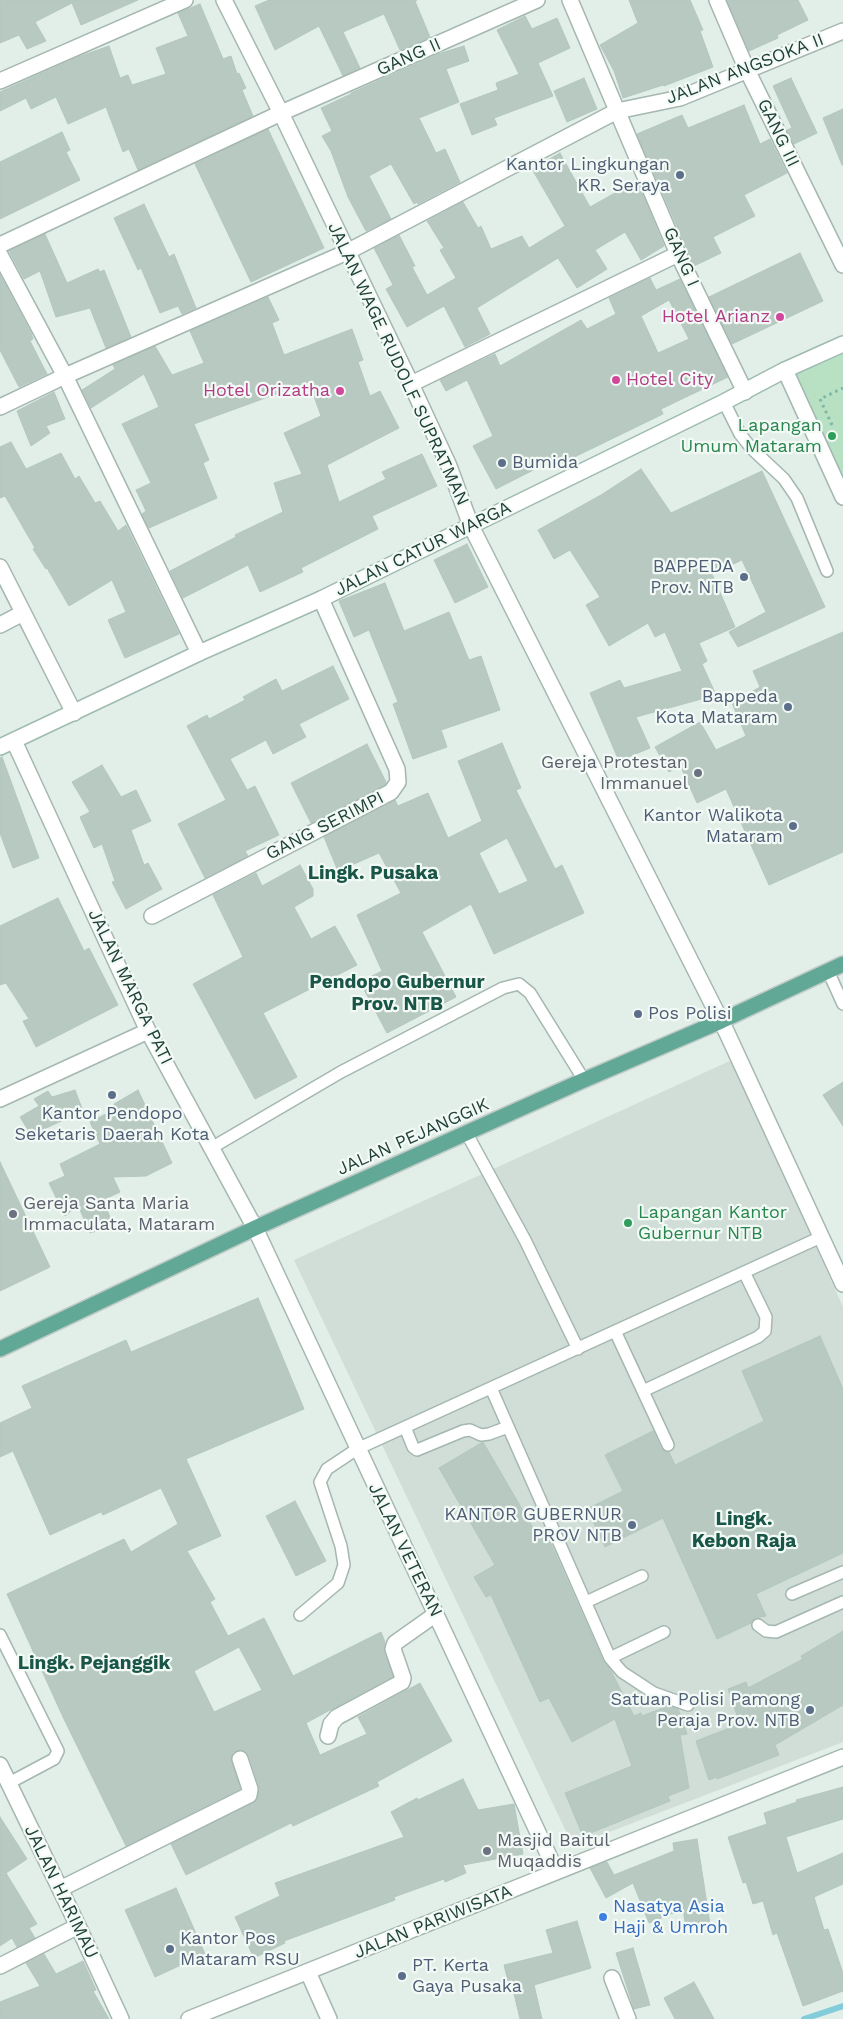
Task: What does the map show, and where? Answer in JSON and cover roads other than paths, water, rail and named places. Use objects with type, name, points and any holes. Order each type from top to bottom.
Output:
[{"type":"main road","name":"JALAN PEJANGGIK","points":[[0,1349],[255,1228],[584,1080],[721,1021],[843,964]]},
{"type":"street","points":[[0,81],[185,0]]},
{"type":"street","name":"JALAN WAGE RUDOLF SUPRATMAN","points":[[224,0],[281,113],[411,384],[449,466],[472,526],[721,1021],[843,1284]]},
{"type":"street","name":"GANG II","points":[[0,245],[281,113],[538,0]]},
{"type":"street","points":[[570,0],[619,116]]},
{"type":"street","name":"GANG III","points":[[717,0],[747,70],[843,265]]},
{"type":"street","name":"JALAN ANGSOKA II","points":[[0,408],[65,376],[347,252],[619,116],[680,98],[843,31]]},
{"type":"street","name":"GANG I","points":[[619,116],[678,254],[745,392]]},
{"type":"street","points":[[411,384],[678,254]]},
{"type":"street","points":[[0,255],[65,376],[199,653]]},
{"type":"street","name":"JALAN CATUR WARGA","points":[[0,747],[199,653],[321,599],[745,392],[785,370],[843,344]]},
{"type":"street","points":[[785,370],[843,497]]},
{"type":"street","points":[[0,567],[74,713]]},
{"type":"street","name":"GANG SERIMPI","points":[[152,916],[391,792],[398,782],[397,769],[321,599]]},
{"type":"street","points":[[0,625],[23,613]]},
{"type":"street","name":"JALAN MARGA PATI","points":[[14,741],[148,1030],[213,1147],[255,1228]]},
{"type":"street","points":[[0,1099],[148,1030]]},
{"type":"street","name":"JALAN VETERAN","points":[[255,1228],[556,1871]]},
{"type":"street","points":[[328,1736],[331,1724],[338,1717],[402,1682],[403,1678],[393,1649],[394,1642],[436,1614]]},
{"type":"street","name":"JALAN PARIWISATA","points":[[189,2019],[843,1757]]},
{"type":"street","points":[[60,1888],[249,1795],[250,1789],[240,1759]]},
{"type":"street","name":"JALAN HARIMAU","points":[[0,1765],[121,2019]]},
{"type":"street","points":[[0,1966],[78,1926]]},
{"type":"street","points":[[308,1972],[329,2019]]},
{"type":"street","points":[[612,1978],[628,2019]]},
{"type":"lane","points":[[724,402],[740,434],[752,449],[784,480],[797,498],[827,571]]},
{"type":"lane","points":[[828,971],[843,1004]]},
{"type":"lane","points":[[213,1147],[341,1072],[504,988],[519,984],[530,993],[584,1080]]},
{"type":"lane","points":[[467,1134],[525,1240],[578,1348]]},
{"type":"lane","points":[[300,1615],[338,1583],[344,1565],[341,1546],[320,1482],[327,1469],[357,1449],[821,1237]]},
{"type":"lane","points":[[643,1391],[758,1337],[765,1331],[766,1317],[744,1272]]},
{"type":"lane","points":[[615,1331],[668,1446]]},
{"type":"lane","points":[[491,1388],[610,1658],[622,1672],[654,1693],[688,1705]]},
{"type":"lane","points":[[405,1427],[413,1447],[417,1450],[463,1431],[470,1430],[481,1435],[508,1427]]},
{"type":"lane","points":[[792,1594],[843,1572]]},
{"type":"lane","points":[[586,1602],[642,1576]]},
{"type":"lane","points":[[758,1625],[766,1631],[776,1632],[843,1602]]},
{"type":"lane","points":[[610,1658],[664,1632]]},
{"type":"lane","points":[[0,1635],[58,1751],[54,1759],[9,1783]]},
{"type":"waterway","points":[[804,2019],[843,2006]]},
{"type":"place","name":"Kantor Lingkungan KR. Seraya","points":[[680,175]]},
{"type":"place","name":"Hotel Arianz","points":[[780,317]]},
{"type":"place","name":"Hotel City","points":[[616,380]]},
{"type":"place","name":"Hotel Orizatha","points":[[340,391]]},
{"type":"place","name":"Lapangan Umum Mataram","points":[[832,436]]},
{"type":"place","name":"Bumida","points":[[502,463]]},
{"type":"place","name":"BAPPEDA Prov. NTB","points":[[744,577]]},
{"type":"place","name":"Bappeda Kota Mataram","points":[[788,707]]},
{"type":"place","name":"Gereja Protestan Immanuel","points":[[698,773]]},
{"type":"place","name":"Kantor Walikota Mataram","points":[[793,826]]},
{"type":"place","name":"Pos Polisi","points":[[638,1014]]},
{"type":"place","name":"Kantor Pendopo Seketaris Daerah Kota","points":[[112,1095]]},
{"type":"place","name":"Gereja Santa Maria Immaculata, Mataram","points":[[13,1214]]},
{"type":"place","name":"Lapangan Kantor Gubernur NTB","points":[[628,1223]]},
{"type":"place","name":"KANTOR GUBERNUR PROV NTB","points":[[632,1525]]},
{"type":"place","name":"Satuan Polisi Pamong Peraja Prov. NTB","points":[[810,1710]]},
{"type":"place","name":"Masjid Baitul Muqaddis","points":[[487,1851]]},
{"type":"place","name":"Nasatya Asia Haji & Umroh","points":[[603,1917]]},
{"type":"place","name":"Kantor Pos Mataram RSU","points":[[170,1949]]},
{"type":"place","name":"PT. Kerta Gaya Pusaka","points":[[402,1976]]},
{"type":"district","name":"Lingk. Pusaka","points":[[373,873]]},
{"type":"district","name":"Pendopo Gubernur Prov. NTB","points":[[397,993]]},
{"type":"district","name":"Lingk. Kebon Raja","points":[[744,1530]]},
{"type":"district","name":"Lingk. Pejanggik","points":[[94,1663]]}]
